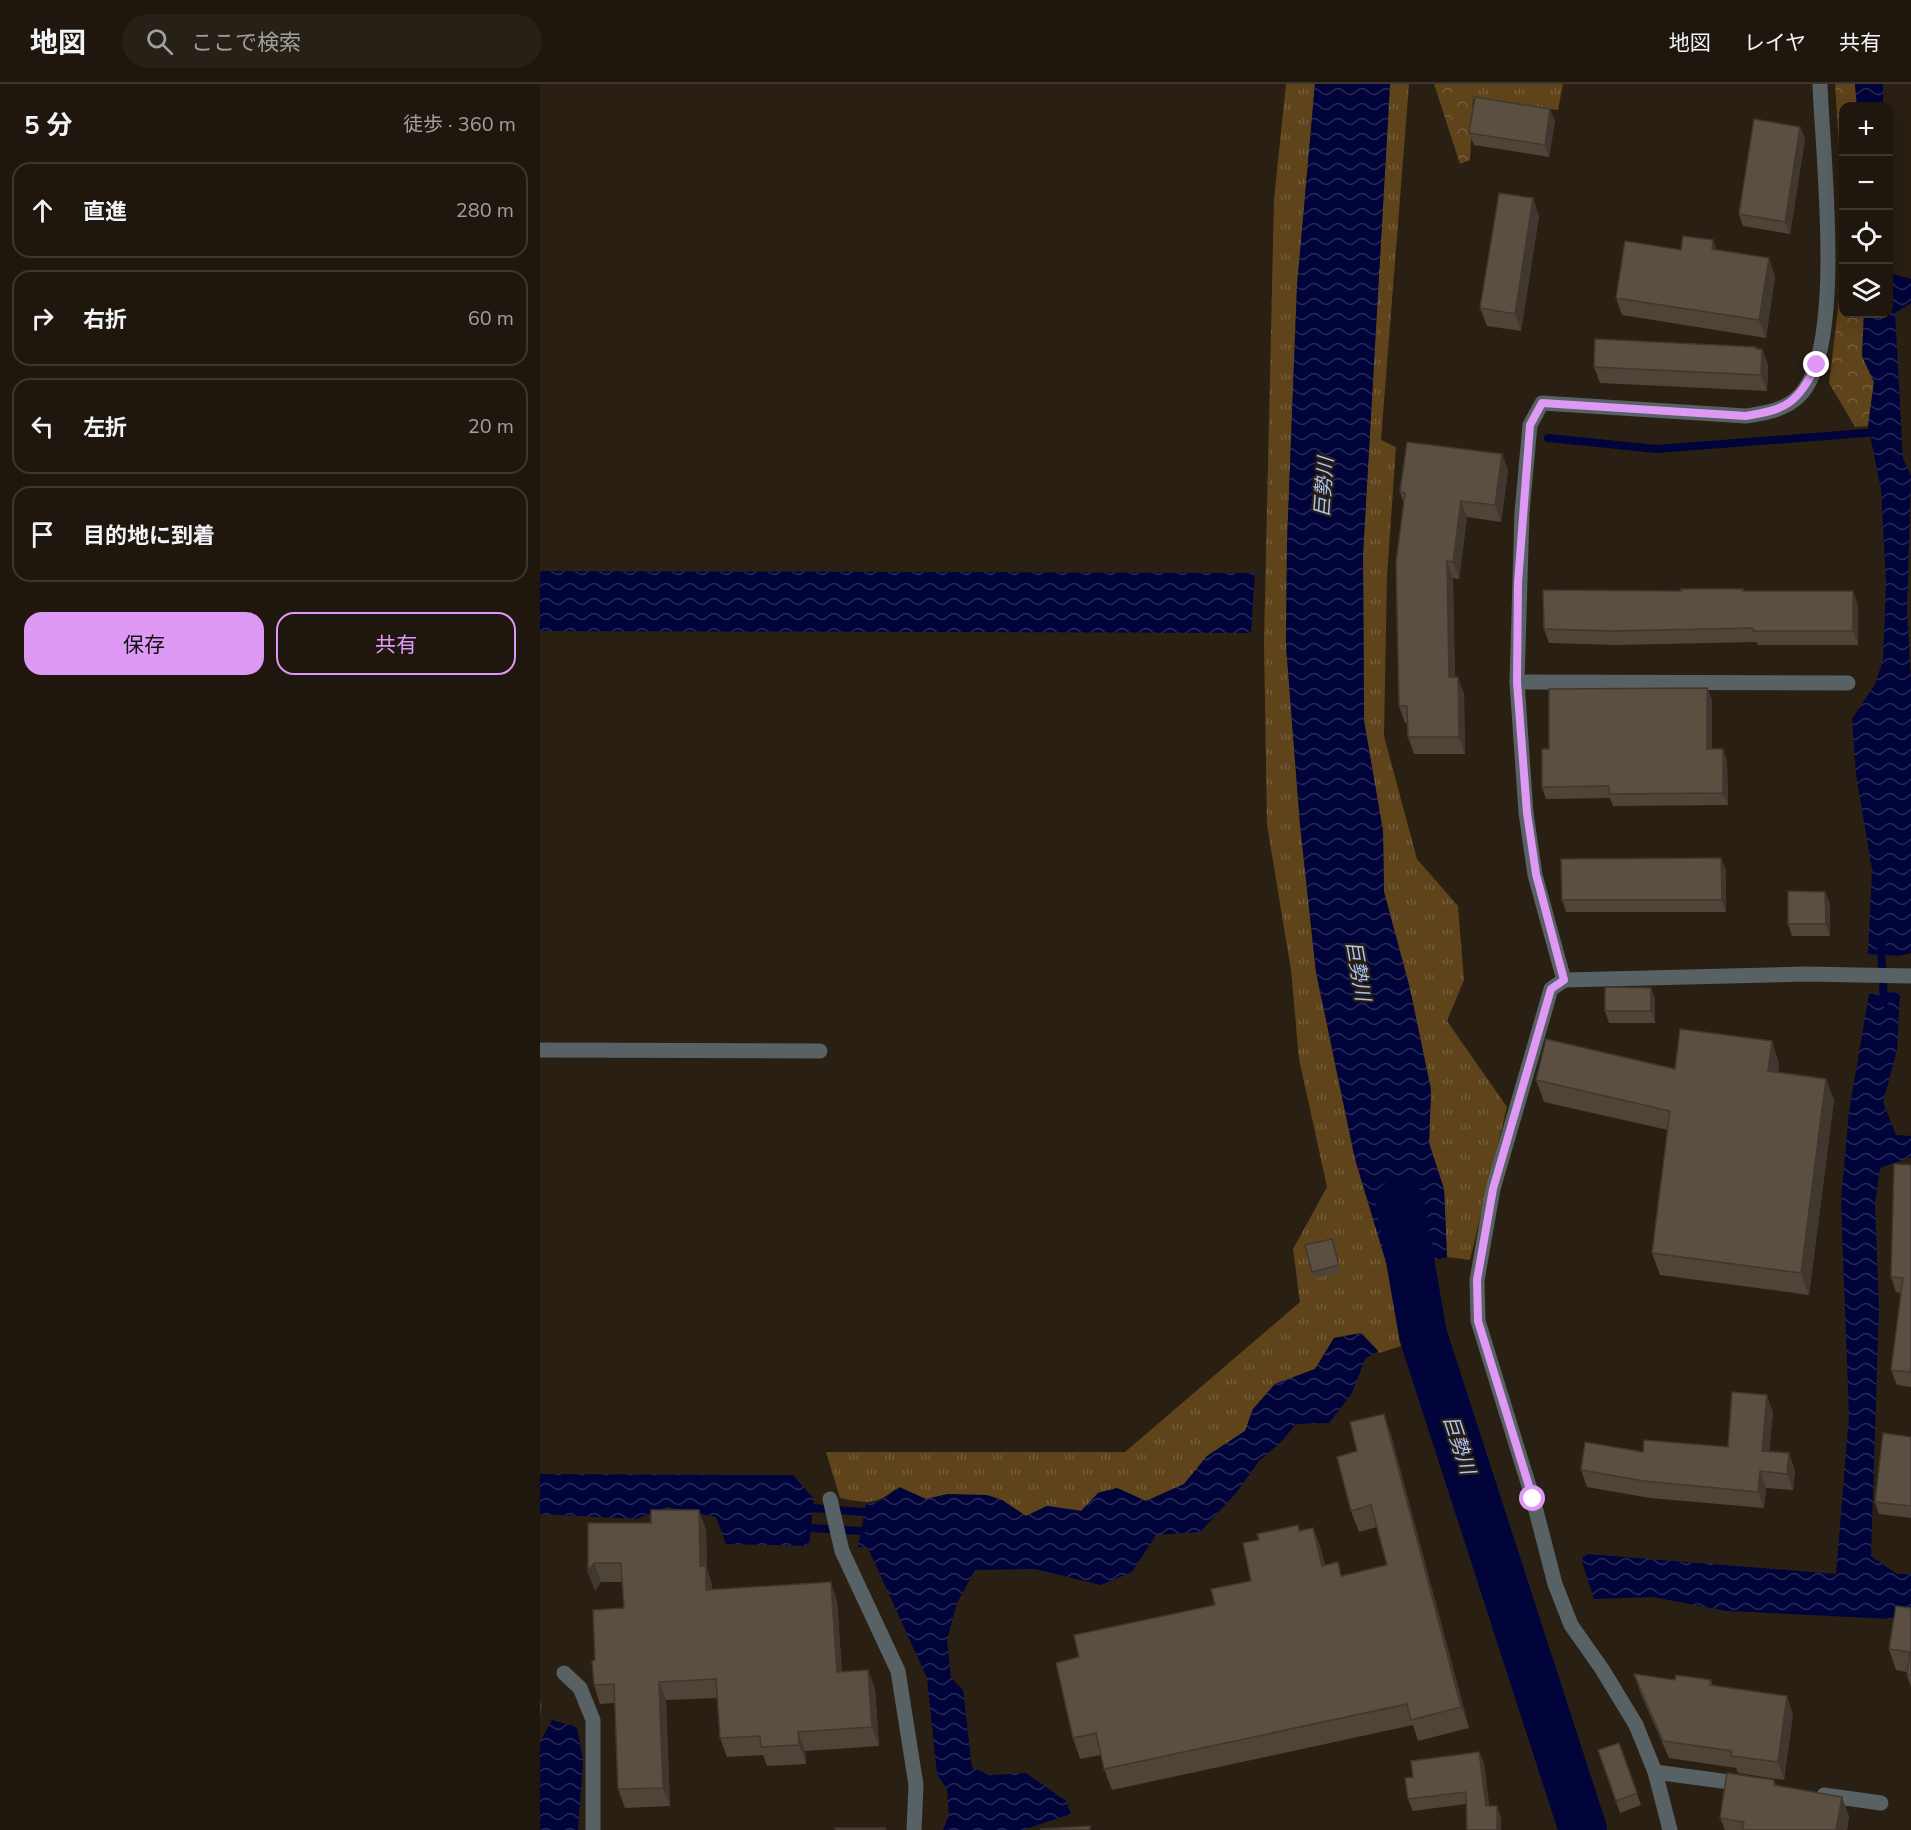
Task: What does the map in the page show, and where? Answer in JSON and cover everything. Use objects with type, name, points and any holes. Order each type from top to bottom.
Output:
[{"type":"street","points":[[1564,980],[1536,874],[1527,813],[1517,682],[1518,583],[1530,425],[1542,403],[1746,416],[1776,411],[1801,395],[1817,365],[1823,330],[1830,255],[1820,84]]},
{"type":"street","points":[[1517,682],[1848,683]]},
{"type":"street","points":[[1670,1830],[1655,1772],[1636,1725],[1602,1669],[1571,1626],[1563,1605],[1478,1321],[1477,1280],[1493,1189],[1551,989],[1564,980],[1866,974],[1907,976]]},
{"type":"street","points":[[540,1050],[820,1051]]},
{"type":"street","points":[[830,1499],[842,1551],[898,1671],[916,1785],[914,1830]]},
{"type":"street","points":[[564,1673],[580,1688],[593,1720],[593,1830]]},
{"type":"street","points":[[1655,1772],[1757,1786]]},
{"type":"street","points":[[1813,1794],[1881,1803]]},
{"type":"green space","points":[[1286,84],[1315,84],[1297,286],[1287,544],[1286,645],[1300,824],[1316,972],[1355,1159],[1389,1272],[1404,1345],[1380,1353],[1361,1333],[1334,1338],[1315,1369],[1275,1384],[1253,1409],[1245,1431],[1207,1456],[1184,1484],[1146,1501],[1117,1488],[1098,1493],[1082,1511],[1047,1506],[1026,1516],[1002,1500],[948,1494],[926,1499],[899,1487],[871,1502],[840,1498],[826,1452],[1125,1452],[1300,1302],[1293,1249],[1327,1187],[1299,1059],[1291,970],[1267,825],[1264,642],[1274,199]]},
{"type":"green space","points":[[1390,84],[1409,84],[1381,440],[1396,447],[1387,576],[1384,736],[1417,859],[1458,906],[1464,980],[1447,1021],[1507,1107],[1470,1260],[1447,1257],[1444,1189],[1429,1143],[1431,1090],[1410,989],[1384,892],[1383,831],[1364,721],[1363,554]]},
{"type":"green space","points":[[1434,84],[1471,84],[1473,99],[1470,160],[1460,164]]},
{"type":"green space","points":[[1471,84],[1563,84],[1558,110],[1473,99]]},
{"type":"green space","points":[[1835,84],[1855,84],[1857,102],[1839,102],[1839,144]]},
{"type":"green space","points":[[1839,301],[1839,318],[1864,318],[1862,356],[1874,382],[1868,426],[1855,427],[1829,383]]},
{"type":"water","points":[[1315,84],[1390,84],[1363,554],[1364,721],[1383,831],[1384,892],[1410,989],[1431,1090],[1429,1143],[1444,1189],[1447,1257],[1389,1272],[1355,1159],[1316,972],[1300,824],[1286,645],[1287,544],[1297,286]]},
{"type":"water","points":[[1855,84],[1883,84],[1883,102],[1857,102]]},
{"type":"water","points":[[1893,274],[1911,279],[1911,303],[1895,313],[1903,458],[1911,476],[1907,609],[1911,682],[1911,953],[1899,956],[1868,954],[1872,869],[1856,774],[1852,719],[1875,684],[1883,660],[1886,582],[1881,489],[1868,426],[1874,382],[1862,356],[1864,318],[1893,318]]},
{"type":"water","points":[[540,571],[1255,573],[1251,633],[540,631]]},
{"type":"water","points":[[1900,992],[1897,1050],[1883,1102],[1896,1135],[1911,1136],[1911,1157],[1880,1168],[1875,1204],[1879,1308],[1871,1556],[1897,1574],[1911,1574],[1911,1620],[1727,1611],[1653,1597],[1594,1599],[1581,1559],[1587,1554],[1836,1574],[1849,1417],[1841,1200],[1849,1112],[1869,994]]},
{"type":"water","points":[[1361,1333],[1378,1351],[1365,1359],[1352,1393],[1329,1423],[1296,1424],[1281,1442],[1259,1461],[1237,1492],[1200,1532],[1156,1535],[1132,1572],[1101,1585],[1035,1569],[975,1570],[957,1603],[947,1640],[951,1678],[963,1690],[972,1768],[991,1775],[1026,1773],[1066,1801],[1071,1814],[1022,1830],[943,1830],[949,1815],[947,1789],[937,1774],[927,1678],[868,1548],[858,1547],[866,1504],[880,1501],[899,1487],[926,1499],[948,1494],[987,1495],[1002,1500],[1026,1516],[1047,1506],[1081,1511],[1098,1493],[1117,1488],[1146,1501],[1184,1484],[1207,1456],[1245,1431],[1253,1409],[1275,1384],[1315,1369],[1334,1338]]},
{"type":"water","points":[[540,1474],[793,1475],[814,1499],[809,1546],[726,1544],[716,1517],[667,1507],[636,1519],[540,1514]]},
{"type":"water","points":[[552,1720],[577,1727],[583,1761],[578,1830],[540,1830],[540,1742]]},
{"type":"building","points":[[1475,97],[1550,109],[1545,145],[1469,133]]},
{"type":"building","points":[[1754,119],[1800,127],[1785,222],[1739,214]]},
{"type":"building","points":[[1499,193],[1533,198],[1515,314],[1480,308]]},
{"type":"building","points":[[1683,236],[1713,240],[1712,249],[1769,258],[1759,320],[1616,298],[1625,241],[1681,250]]},
{"type":"building","points":[[1595,339],[1756,347],[1756,349],[1762,349],[1761,375],[1594,367]]},
{"type":"building","points":[[1407,442],[1502,454],[1495,505],[1461,501],[1453,562],[1447,561],[1449,677],[1458,677],[1459,737],[1408,737],[1407,706],[1399,706],[1396,562],[1405,493],[1400,492]]},
{"type":"building","points":[[1681,589],[1853,591],[1853,631],[1753,631],[1753,628],[1611,631],[1544,629],[1543,590],[1681,591]]},
{"type":"building","points":[[1707,688],[1707,749],[1723,749],[1723,793],[1609,794],[1609,786],[1542,787],[1542,749],[1549,749],[1549,689]]},
{"type":"building","points":[[1721,858],[1722,900],[1562,900],[1561,859]]},
{"type":"building","points":[[1788,891],[1825,892],[1826,924],[1788,924]]},
{"type":"building","points":[[1605,987],[1651,988],[1651,1011],[1605,1011]]},
{"type":"building","points":[[1680,1029],[1772,1041],[1768,1071],[1826,1079],[1801,1273],[1652,1253],[1670,1111],[1536,1080],[1546,1039],[1675,1069]]},
{"type":"building","points":[[1894,1164],[1911,1165],[1911,1372],[1891,1370],[1903,1278],[1891,1277]]},
{"type":"building","points":[[1332,1239],[1339,1265],[1312,1272],[1305,1245]]},
{"type":"building","points":[[1732,1392],[1767,1395],[1762,1451],[1789,1453],[1787,1474],[1760,1471],[1758,1492],[1644,1481],[1581,1470],[1585,1442],[1643,1452],[1644,1440],[1728,1447]]},
{"type":"building","points":[[1384,1414],[1461,1707],[1411,1720],[1407,1704],[1104,1769],[1096,1733],[1073,1738],[1056,1663],[1079,1657],[1074,1635],[1215,1605],[1211,1589],[1251,1581],[1243,1543],[1259,1540],[1257,1534],[1298,1525],[1299,1531],[1313,1528],[1322,1566],[1338,1562],[1341,1576],[1387,1565],[1371,1505],[1351,1511],[1337,1457],[1357,1451],[1350,1422]]},
{"type":"building","points":[[1883,1433],[1911,1437],[1911,1506],[1875,1502]]},
{"type":"building","points":[[651,1510],[699,1510],[700,1566],[706,1566],[706,1590],[831,1582],[837,1672],[868,1670],[872,1727],[798,1732],[799,1745],[761,1747],[760,1736],[720,1738],[716,1679],[659,1682],[663,1788],[618,1789],[614,1684],[594,1685],[592,1661],[595,1660],[593,1610],[624,1608],[621,1563],[594,1563],[588,1572],[588,1523],[651,1523]]},
{"type":"building","points":[[1896,1606],[1911,1608],[1911,1675],[1907,1675],[1910,1652],[1889,1649]]},
{"type":"building","points":[[1634,1674],[1675,1680],[1676,1675],[1711,1680],[1710,1685],[1787,1696],[1778,1762],[1731,1756],[1732,1751],[1663,1741]]},
{"type":"building","points":[[1619,1743],[1637,1793],[1616,1801],[1598,1750]]},
{"type":"building","points":[[1479,1752],[1486,1806],[1497,1806],[1497,1830],[1467,1830],[1466,1792],[1408,1799],[1405,1778],[1413,1777],[1411,1761]]},
{"type":"building","points":[[1727,1773],[1774,1780],[1774,1785],[1842,1797],[1836,1830],[1742,1830],[1744,1822],[1720,1818]]},
{"type":"building","points":[[1090,1826],[1090,1830],[1041,1830],[1041,1829]]},
{"type":"building","points":[[835,1828],[885,1828],[886,1830],[835,1830]]},
{"type":"waterway","points":[[1548,438],[1657,449],[1879,432]]},
{"type":"waterway","points":[[1881,944],[1884,1003]]},
{"type":"waterway","name":"巨勢川","points":[[1400,1202],[1423,1335],[1583,1830]]},
{"type":"waterway","points":[[813,1508],[864,1512]]},
{"type":"waterway","points":[[810,1528],[861,1531]]},
{"type":"route","points":[[1533,1499],[1478,1321],[1477,1280],[1493,1189],[1551,989],[1564,980],[1536,874],[1527,813],[1517,682],[1518,583],[1530,425],[1542,403],[1746,416],[1776,411],[1801,395],[1817,365]]}]
